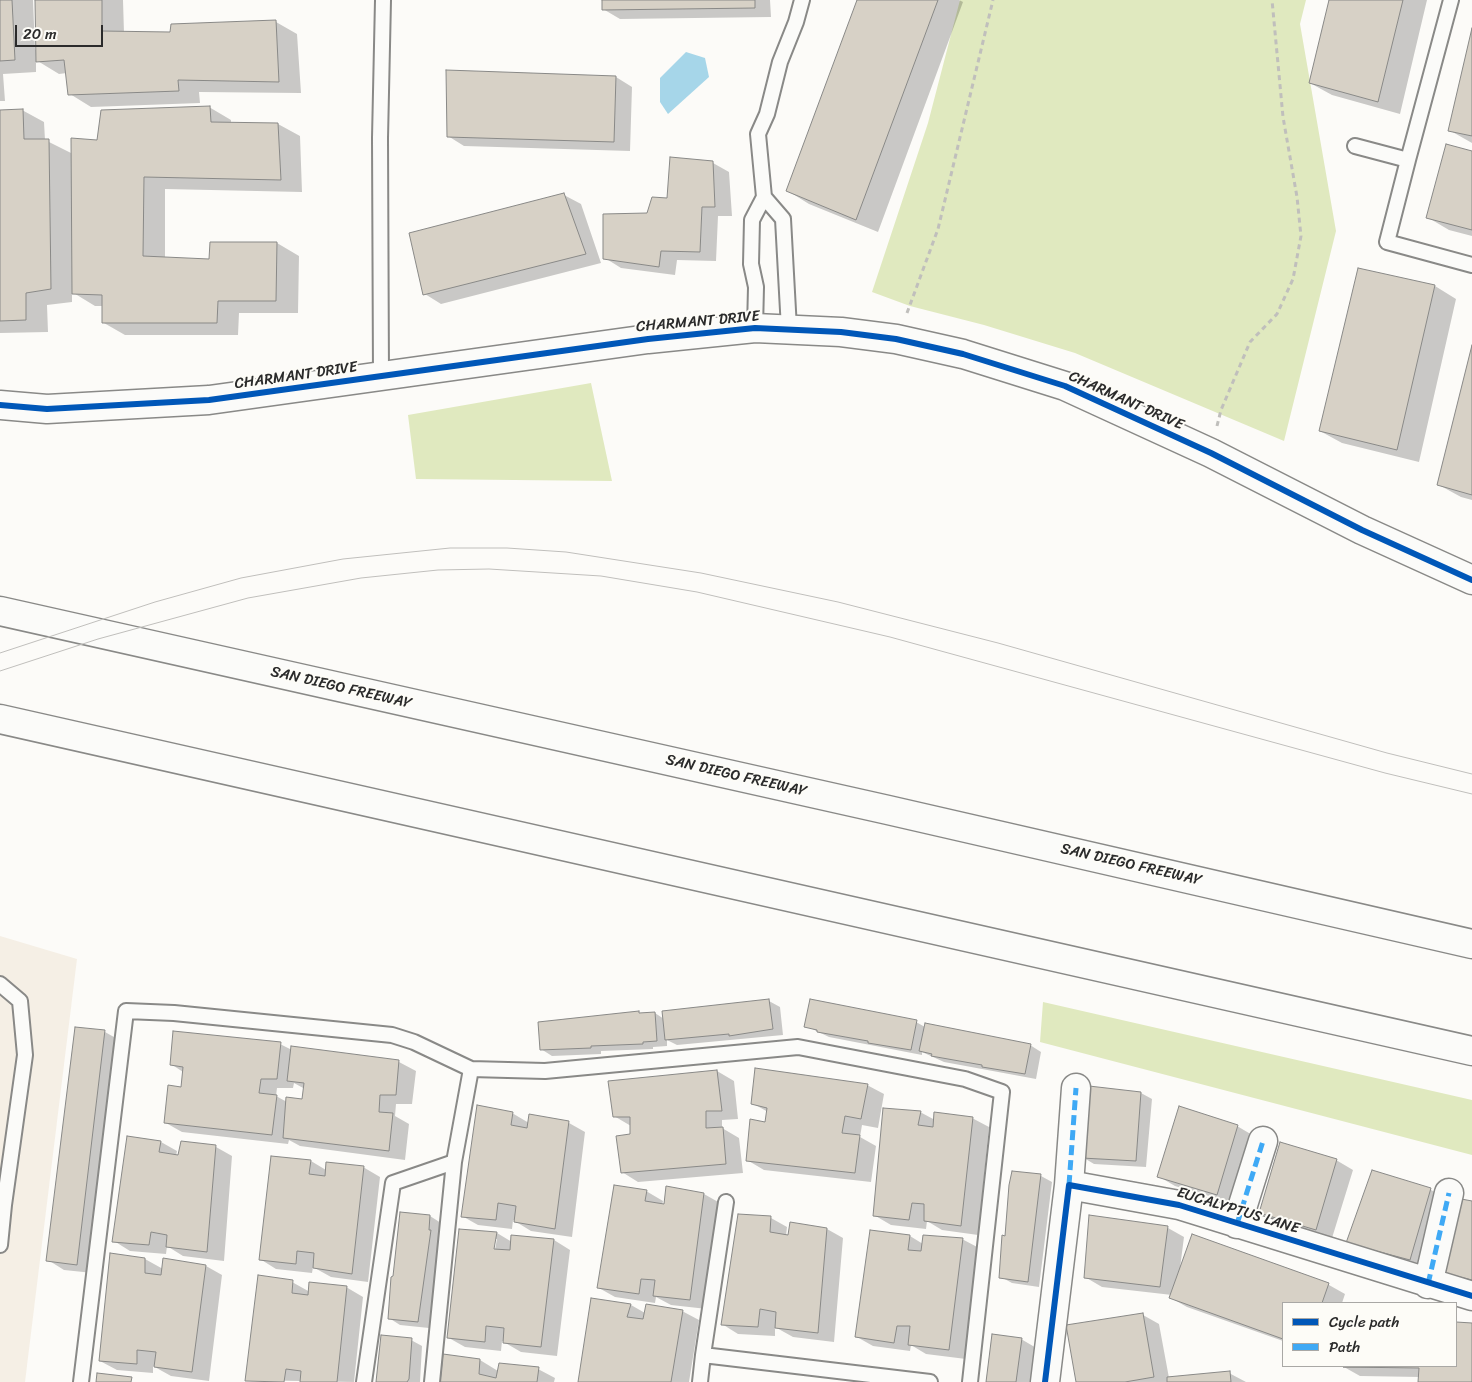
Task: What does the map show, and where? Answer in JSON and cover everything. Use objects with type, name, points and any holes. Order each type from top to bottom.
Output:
[{"type":"main road","name":"CHARMANT DRIVE","points":[[0,405],[47,408],[209,400],[381,377],[543,352],[755,328],[841,332],[896,339],[963,354],[1065,386],[1211,453],[1362,530],[1472,580]]},
{"type":"main road","name":"SAN DIEGO FREEWAY","points":[[0,611],[888,810],[1472,944]]},
{"type":"main road","points":[[0,719],[1472,1051]]},
{"type":"main road","points":[[1045,1382],[1069,1185],[1076,1088]]},
{"type":"main road","points":[[1237,1224],[1262,1141]]},
{"type":"main road","name":"EUCALYPTUS LANE","points":[[1069,1185],[1179,1204],[1428,1284],[1472,1296]]},
{"type":"main road","points":[[1428,1284],[1449,1193]]},
{"type":"lane","points":[[381,377],[380,138],[383,0]]},
{"type":"lane","points":[[755,328],[756,287],[751,264],[752,220],[764,198],[758,134],[767,114],[780,62],[796,22],[802,0]]},
{"type":"lane","points":[[1451,0],[1388,242],[1472,265]]},
{"type":"lane","points":[[1355,146],[1408,160]]},
{"type":"lane","points":[[764,198],[783,219],[789,329]]},
{"type":"lane","points":[[0,984],[20,1001],[25,1055],[2,1205],[0,1245]]},
{"type":"lane","points":[[81,1382],[126,1011],[174,1013],[392,1035],[414,1042],[471,1069],[545,1071],[798,1047],[965,1079],[1002,1092],[970,1382]]},
{"type":"lane","points":[[432,1382],[454,1162],[471,1069]]},
{"type":"lane","points":[[364,1382],[392,1183],[454,1162]]},
{"type":"lane","points":[[700,1382],[726,1202]]},
{"type":"lane","points":[[703,1355],[930,1382]]},
{"type":"path","points":[[896,339],[923,274],[938,228],[993,0]]},
{"type":"path","points":[[1211,453],[1221,410],[1250,342],[1276,314],[1293,279],[1301,236],[1297,197],[1283,116],[1272,0]]},
{"type":"shaded area","points":[[0,936],[77,959],[25,1382],[0,1382]]},
{"type":"green space","points":[[960,0],[1306,0],[1300,24],[1336,231],[1284,441],[1075,353],[984,325],[910,306],[872,292],[928,123]]},
{"type":"green space","points":[[591,383],[612,481],[416,479],[408,415]]},
{"type":"green space","points":[[1043,1002],[1472,1100],[1472,1155],[1040,1042]]},
{"type":"water","points":[[686,52],[705,58],[709,77],[668,114],[660,102],[660,78]]},
{"type":"building","points":[[0,0],[12,0],[15,60],[0,61]]},
{"type":"building","points":[[35,0],[102,0],[102,31],[170,32],[171,24],[276,20],[279,82],[178,80],[179,91],[68,95],[64,60],[36,62]]},
{"type":"building","points":[[602,0],[755,0],[755,8],[602,10]]},
{"type":"building","points":[[857,0],[938,0],[856,220],[786,191]]},
{"type":"building","points":[[1329,0],[1403,0],[1378,102],[1309,83]]},
{"type":"building","points":[[1472,28],[1472,136],[1448,131]]},
{"type":"building","points":[[446,70],[616,76],[614,142],[447,137]]},
{"type":"building","points":[[210,106],[211,122],[278,123],[281,180],[144,177],[143,256],[209,259],[210,242],[277,242],[276,301],[218,301],[217,323],[102,323],[102,295],[72,294],[71,138],[97,140],[101,110]]},
{"type":"building","points":[[23,109],[24,139],[49,139],[51,289],[26,293],[26,320],[0,321],[0,110]]},
{"type":"building","points":[[1446,144],[1472,151],[1472,230],[1426,218]]},
{"type":"building","points":[[670,157],[713,161],[715,207],[702,207],[700,252],[661,251],[659,267],[603,259],[603,214],[647,213],[652,197],[667,198]]},
{"type":"building","points":[[564,193],[586,254],[423,295],[409,233]]},
{"type":"building","points":[[1358,268],[1435,285],[1397,450],[1319,431]]},
{"type":"building","points":[[1472,345],[1472,495],[1437,485]]},
{"type":"building","points":[[769,999],[773,1029],[729,1036],[729,1034],[665,1040],[662,1011]]},
{"type":"building","points":[[810,999],[917,1020],[911,1050],[868,1043],[868,1041],[817,1032],[817,1030],[804,1027]]},
{"type":"building","points":[[639,1011],[639,1013],[655,1012],[657,1041],[643,1042],[643,1044],[591,1046],[591,1048],[540,1050],[538,1022]]},
{"type":"building","points":[[925,1023],[1031,1044],[1025,1074],[931,1056],[932,1054],[919,1051]]},
{"type":"building","points":[[75,1027],[105,1030],[77,1265],[46,1261]]},
{"type":"building","points":[[173,1031],[281,1042],[277,1079],[261,1079],[259,1093],[277,1095],[272,1135],[164,1123],[168,1085],[181,1087],[183,1067],[170,1065]]},
{"type":"building","points":[[291,1046],[399,1060],[396,1095],[380,1095],[379,1112],[393,1113],[389,1151],[283,1138],[286,1097],[302,1099],[304,1083],[287,1081]]},
{"type":"building","points":[[755,1068],[868,1084],[861,1119],[845,1116],[842,1133],[860,1135],[855,1173],[746,1161],[750,1119],[765,1122],[767,1108],[751,1104]]},
{"type":"building","points":[[717,1070],[722,1111],[706,1111],[706,1128],[723,1127],[726,1164],[621,1173],[616,1136],[630,1134],[630,1117],[613,1117],[608,1081]]},
{"type":"building","points":[[1089,1086],[1141,1092],[1136,1161],[1082,1158]]},
{"type":"building","points":[[477,1105],[513,1112],[511,1125],[527,1128],[529,1114],[569,1121],[555,1229],[514,1222],[516,1206],[498,1203],[496,1220],[461,1217]]},
{"type":"building","points":[[1179,1106],[1238,1125],[1217,1195],[1157,1177]]},
{"type":"building","points":[[883,1108],[921,1111],[918,1125],[933,1127],[934,1112],[973,1117],[961,1226],[924,1221],[924,1204],[912,1203],[909,1220],[873,1216]]},
{"type":"building","points":[[127,1136],[161,1141],[159,1152],[178,1155],[181,1141],[216,1145],[207,1252],[166,1247],[167,1235],[151,1232],[149,1245],[112,1242]]},
{"type":"building","points":[[1280,1142],[1337,1159],[1316,1230],[1259,1213]]},
{"type":"building","points":[[271,1156],[311,1160],[309,1174],[325,1176],[326,1162],[364,1166],[352,1274],[313,1268],[314,1253],[297,1251],[296,1264],[259,1260]]},
{"type":"building","points":[[1372,1170],[1431,1188],[1410,1260],[1346,1243]]},
{"type":"building","points":[[1012,1171],[1041,1174],[1028,1282],[999,1278],[1002,1235],[1005,1236]]},
{"type":"building","points":[[614,1185],[647,1190],[645,1201],[664,1204],[666,1186],[704,1193],[690,1300],[653,1296],[655,1280],[641,1279],[639,1294],[597,1288]]},
{"type":"building","points":[[1456,1198],[1472,1201],[1472,1280],[1440,1272]]},
{"type":"building","points":[[400,1212],[430,1215],[429,1230],[431,1230],[418,1322],[388,1319],[391,1277],[393,1276]]},
{"type":"building","points":[[738,1214],[771,1216],[770,1232],[788,1235],[790,1222],[827,1228],[818,1333],[775,1328],[776,1312],[760,1309],[758,1327],[721,1325]]},
{"type":"building","points":[[1089,1215],[1168,1226],[1160,1287],[1084,1278]]},
{"type":"building","points":[[459,1229],[497,1232],[494,1249],[510,1250],[511,1235],[554,1239],[541,1347],[503,1343],[504,1328],[486,1326],[485,1342],[447,1338]]},
{"type":"building","points":[[870,1230],[910,1235],[908,1250],[921,1251],[923,1235],[963,1238],[949,1350],[908,1345],[910,1326],[897,1326],[894,1343],[855,1337]]},
{"type":"building","points":[[1192,1234],[1329,1283],[1322,1302],[1282,1302],[1282,1339],[1169,1298]]},
{"type":"building","points":[[110,1253],[145,1258],[145,1273],[161,1275],[163,1258],[206,1265],[192,1372],[154,1367],[156,1352],[137,1350],[137,1364],[99,1361]]},
{"type":"building","points":[[258,1275],[293,1280],[292,1293],[308,1295],[309,1282],[347,1286],[337,1382],[300,1382],[301,1371],[286,1369],[284,1382],[245,1381]]},
{"type":"building","points":[[591,1298],[631,1304],[627,1317],[643,1319],[646,1304],[683,1310],[671,1382],[578,1382]]},
{"type":"building","points":[[1143,1313],[1154,1377],[1125,1382],[1076,1382],[1066,1325]]},
{"type":"building","points":[[1457,1322],[1472,1323],[1472,1382],[1418,1382],[1419,1368],[1343,1367],[1457,1367]]},
{"type":"building","points":[[992,1334],[1022,1338],[1016,1382],[986,1382]]},
{"type":"building","points":[[381,1335],[412,1338],[409,1379],[407,1382],[376,1382]]},
{"type":"building","points":[[443,1354],[480,1359],[479,1374],[496,1378],[499,1363],[539,1367],[537,1382],[440,1382]]},
{"type":"building","points":[[1230,1371],[1231,1382],[1167,1382],[1167,1377]]},
{"type":"building","points":[[97,1373],[132,1377],[131,1382],[96,1382]]},
{"type":"tram line","points":[[0,653],[155,602],[241,578],[343,559],[450,548],[507,548],[566,552],[701,573],[838,602],[998,643],[1387,753],[1472,774]]},
{"type":"tram line","points":[[0,671],[98,639],[248,598],[361,578],[438,570],[489,569],[601,576],[697,592],[890,637],[1385,773],[1472,794]]},
{"type":"marked path","points":[[1069,1185],[1076,1088]]},
{"type":"marked path","points":[[1237,1224],[1263,1141]]},
{"type":"marked path","points":[[1428,1284],[1449,1193]]},
{"type":"cycle path","points":[[0,405],[47,409],[209,400],[648,339],[755,328],[841,332],[896,339],[963,354],[1065,386],[1211,453],[1362,530],[1472,580]]},
{"type":"cycle path","points":[[1045,1382],[1069,1185],[1179,1205],[1472,1296]]}]
